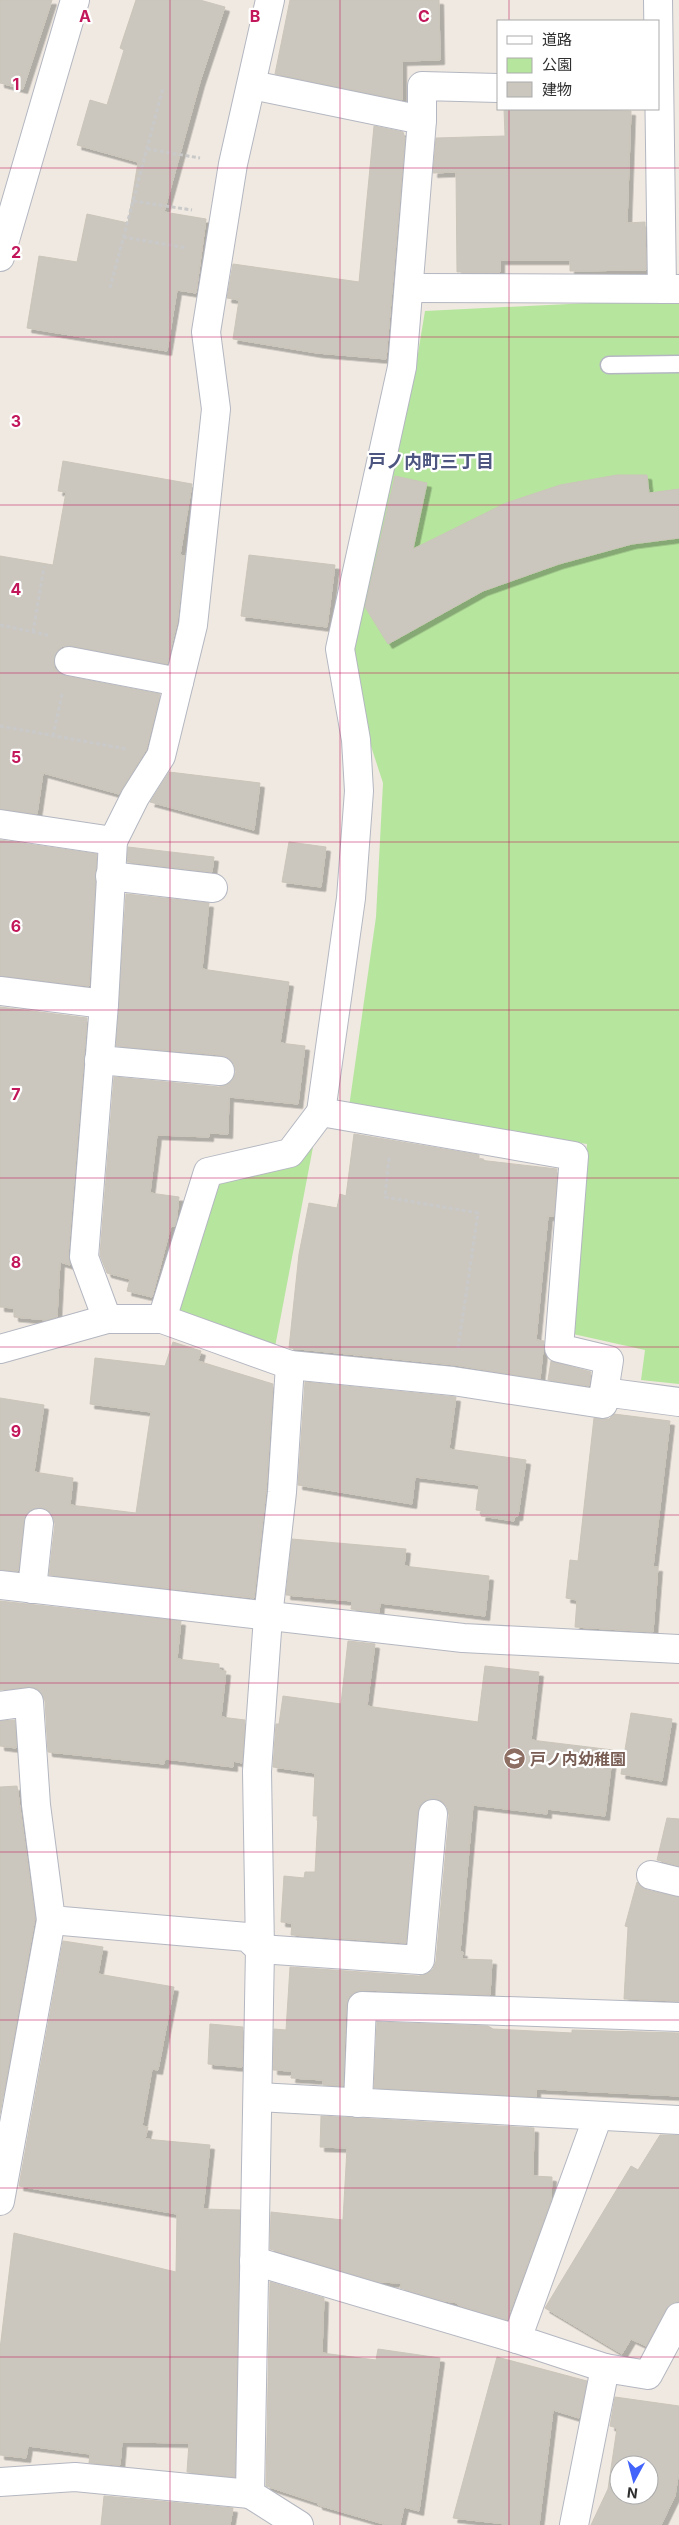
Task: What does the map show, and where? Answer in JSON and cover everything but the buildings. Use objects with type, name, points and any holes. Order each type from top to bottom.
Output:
[{"type":"street","points":[[0,257],[75,0]]},
{"type":"street","points":[[106,1319],[84,1256],[104,1004],[113,841],[135,796],[161,756],[193,625],[216,409],[206,332],[217,254],[233,164],[270,0]]},
{"type":"street","points":[[658,0],[658,20]]},
{"type":"street","points":[[252,84],[422,120]]},
{"type":"street","points":[[162,1319],[208,1172],[290,1153],[321,1112],[351,898],[359,791],[356,740],[340,649],[402,367],[410,288],[422,120],[422,86],[497,88]]},
{"type":"street","points":[[410,288],[670,289],[659,108]]},
{"type":"street","points":[[69,662],[179,682]]},
{"type":"street","points":[[0,824],[113,841]]},
{"type":"street","points":[[110,876],[213,888]]},
{"type":"street","points":[[0,991],[104,1004]]},
{"type":"street","points":[[99,1060],[220,1071]]},
{"type":"street","points":[[0,1349],[106,1319],[162,1319],[290,1365],[453,1381],[603,1404],[609,1360],[559,1348],[574,1156],[321,1112]]},
{"type":"street","points":[[250,2494],[260,1949],[257,1771],[268,1617],[282,1492],[290,1365]]},
{"type":"street","points":[[604,1392],[679,1402]]},
{"type":"street","points":[[32,1589],[38,1523]]},
{"type":"street","points":[[0,1585],[463,1638],[679,1649]]},
{"type":"street","points":[[0,1706],[28,1702],[36,1805],[51,1920],[0,2201]]},
{"type":"street","points":[[51,1920],[247,1937],[260,1949],[420,1960],[433,1814]]},
{"type":"street","points":[[651,1875],[679,1882]]},
{"type":"street","points":[[358,2103],[362,2006],[679,2017]]},
{"type":"street","points":[[258,2097],[679,2120]]},
{"type":"street","points":[[517,2338],[598,2116]]},
{"type":"street","points":[[254,2261],[517,2338],[605,2368],[648,2375],[679,2317]]},
{"type":"street","points":[[574,2525],[605,2368]]},
{"type":"street","points":[[0,2482],[75,2477],[250,2494],[299,2525]]},
{"type":"lane","points":[[609,366],[679,364]]},
{"type":"path","points":[[110,288],[163,88]]},
{"type":"path","points":[[147,149],[233,164]]},
{"type":"path","points":[[133,201],[225,214]]},
{"type":"path","points":[[124,237],[217,254]]},
{"type":"path","points":[[33,632],[44,567]]},
{"type":"path","points":[[0,726],[161,756]]},
{"type":"path","points":[[393,1124],[385,1197],[478,1213],[453,1381]]},
{"type":"green space","points":[[679,300],[679,1384],[641,1380],[645,1350],[573,1334],[587,1144],[349,1107],[376,917],[383,783],[368,737],[353,649],[412,389],[425,311]]},
{"type":"green space","points":[[313,1147],[275,1347],[175,1316],[217,1178],[278,1168]]},
{"type":"place","name":"戸ノ内幼稚園","points":[[514,1759]]},
{"type":"district","name":"戸ノ内町三丁目","points":[[431,461]]}]
